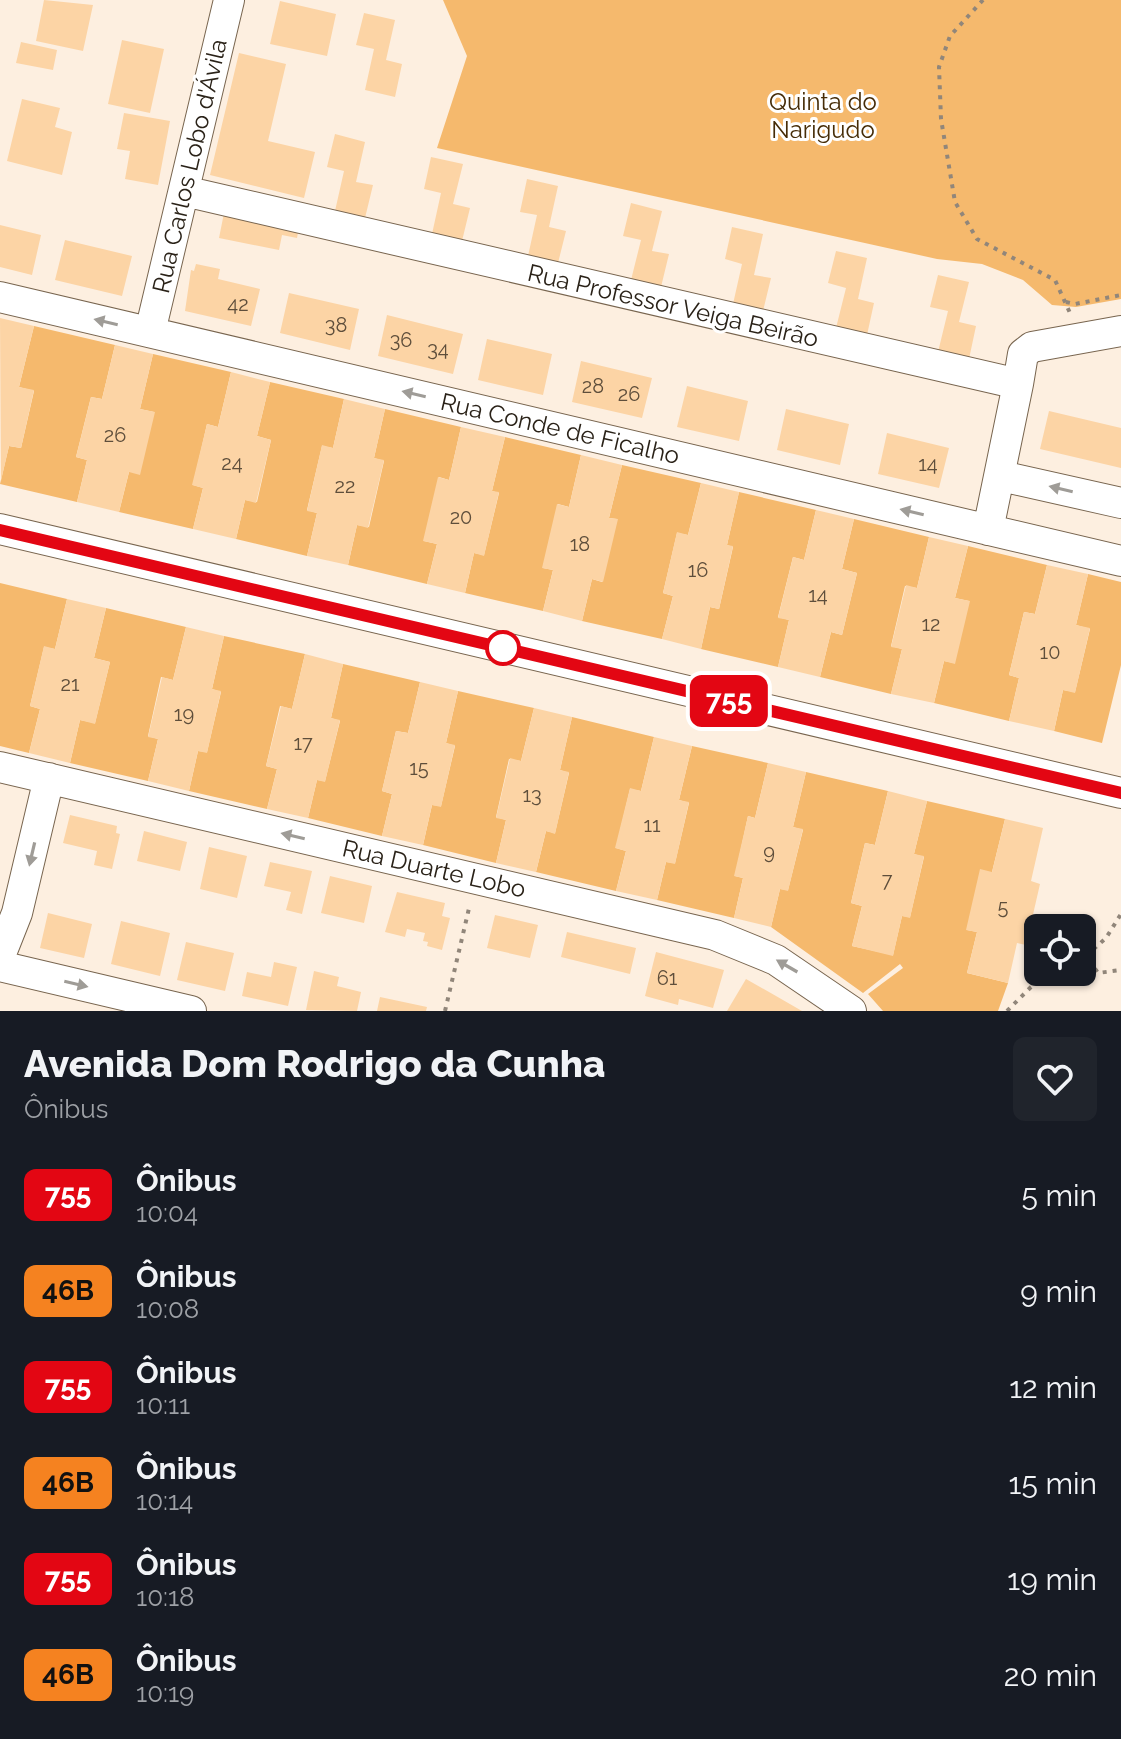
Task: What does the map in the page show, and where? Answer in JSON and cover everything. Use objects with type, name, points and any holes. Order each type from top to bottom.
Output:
[{"type":"street","name":"Rua Carlos Lobo d'Ávila","points":[[150,332],[229,0]]},
{"type":"street","name":"Rua Professor Veiga Beirão","points":[[184,191],[1018,384]]},
{"type":"street","name":"Rua Conde de Ficalho","points":[[0,297],[1121,561]]},
{"type":"street","points":[[988,530],[1023,354],[1032,347],[1121,331]]},
{"type":"street","points":[[1001,476],[1121,503]]},
{"type":"street","points":[[0,529],[1121,793]]},
{"type":"street","name":"Rua Duarte Lobo","points":[[0,767],[715,935],[746,946],[804,976],[851,1011]]},
{"type":"street","points":[[0,956],[17,913],[49,778]]},
{"type":"street","points":[[0,966],[191,1011]]},
{"type":"path","points":[[983,0],[950,36],[939,67],[940,106],[955,202],[977,239],[1055,280],[1079,339]]},
{"type":"path","points":[[1066,302],[1075,304],[1121,295]]},
{"type":"path","points":[[445,1011],[476,879]]},
{"type":"path","points":[[1096,947],[1106,938],[1121,914]]},
{"type":"path","points":[[1096,971],[1121,970]]},
{"type":"path","points":[[1007,1011],[1033,986]]},
{"type":"green space","name":"Quinta do Narigudo","points":[[443,0],[1121,0],[1121,299],[1076,307],[1052,305],[1023,280],[982,264],[937,259],[437,148],[467,56]]},
{"type":"green space","points":[[34,326],[115,345],[102,399],[91,397],[76,457],[87,460],[77,502],[0,484],[9,446],[21,448],[34,391],[19,387]]},
{"type":"green space","points":[[153,354],[231,372],[218,427],[207,424],[193,485],[203,488],[193,529],[119,512],[129,472],[154,412],[140,409]]},
{"type":"green space","points":[[270,382],[344,399],[333,448],[322,446],[307,510],[317,513],[307,556],[236,539],[245,500],[257,502],[271,440],[257,436]]},
{"type":"green space","points":[[385,409],[461,427],[449,480],[439,477],[424,541],[437,544],[427,584],[348,565],[357,525],[369,527],[384,461],[374,458]]},
{"type":"green space","points":[[505,437],[581,455],[569,507],[558,504],[543,568],[553,570],[543,611],[465,593],[474,553],[484,555],[499,493],[492,491]]},
{"type":"green space","points":[[622,465],[701,483],[688,535],[677,533],[663,593],[673,596],[662,639],[582,621],[592,579],[602,582],[617,519],[609,518]]},
{"type":"green space","points":[[739,492],[816,510],[804,560],[793,557],[778,617],[789,620],[778,667],[701,649],[710,607],[719,609],[733,547],[727,545]]},
{"type":"green space","points":[[854,519],[929,537],[917,588],[905,586],[891,646],[902,649],[891,694],[820,677],[831,632],[842,635],[857,573],[842,569]]},
{"type":"green space","points":[[968,546],[1047,565],[1035,614],[1024,612],[1009,675],[1019,678],[1009,721],[934,703],[944,661],[954,663],[969,601],[955,598]]},
{"type":"green space","points":[[1088,574],[1121,582],[1121,665],[1102,743],[1054,731],[1063,690],[1075,692],[1090,629],[1076,625]]},
{"type":"green space","points":[[0,583],[67,599],[55,649],[44,647],[30,706],[40,709],[29,753],[0,746]]},
{"type":"green space","points":[[106,608],[186,627],[173,680],[161,677],[148,736],[158,739],[148,781],[70,763],[80,720],[95,723],[110,662],[94,658]]},
{"type":"green space","points":[[224,636],[305,654],[292,709],[280,706],[266,766],[277,769],[267,809],[189,791],[198,751],[207,752],[221,692],[212,689]]},
{"type":"green space","points":[[343,664],[420,682],[408,733],[396,731],[382,791],[392,794],[382,836],[308,818],[317,780],[325,781],[340,721],[331,718]]},
{"type":"green space","points":[[458,691],[534,708],[521,761],[509,759],[496,817],[506,820],[496,863],[423,845],[432,805],[441,806],[455,746],[446,743]]},
{"type":"green space","points":[[572,717],[654,737],[641,791],[630,789],[616,848],[626,851],[616,891],[536,872],[546,831],[555,833],[569,773],[560,770]]},
{"type":"green space","points":[[692,746],[768,763],[755,818],[748,816],[735,876],[743,878],[734,918],[657,900],[666,862],[675,863],[689,803],[679,800]]},
{"type":"green space","points":[[806,772],[888,791],[875,845],[865,843],[851,903],[862,906],[852,946],[893,955],[902,916],[910,917],[924,857],[914,854],[927,801],[1005,819],[992,872],[967,930],[977,932],[967,973],[1008,983],[998,1011],[883,1011],[868,994],[903,968],[900,964],[863,993],[771,927],[780,889],[788,890],[803,830],[793,827]]},
{"type":"building","points":[[44,0],[93,5],[83,51],[36,41]]},
{"type":"building","points":[[280,1],[336,14],[327,56],[270,44]]},
{"type":"building","points":[[364,13],[395,20],[386,60],[402,64],[395,97],[365,90],[374,49],[356,45]]},
{"type":"building","points":[[122,40],[164,49],[150,113],[108,104]]},
{"type":"building","points":[[21,42],[57,50],[53,70],[16,63]]},
{"type":"building","points":[[239,53],[286,64],[268,141],[315,152],[304,198],[210,175]]},
{"type":"building","points":[[22,99],[60,108],[55,127],[72,132],[62,175],[7,161]]},
{"type":"building","points":[[124,113],[170,121],[158,185],[125,179],[130,151],[117,149]]},
{"type":"building","points":[[335,134],[365,142],[356,182],[373,185],[365,218],[335,211],[344,171],[327,167]]},
{"type":"building","points":[[431,157],[463,164],[453,204],[470,208],[462,241],[432,234],[441,193],[424,189]]},
{"type":"building","points":[[527,179],[558,186],[549,227],[566,231],[558,263],[528,256],[537,215],[520,212]]},
{"type":"building","points":[[631,203],[662,211],[652,251],[669,254],[661,287],[631,280],[641,240],[623,236]]},
{"type":"building","points":[[224,213],[299,227],[297,238],[282,235],[279,250],[219,238]]},
{"type":"building","points":[[0,225],[41,235],[32,275],[0,267]]},
{"type":"building","points":[[732,227],[763,234],[754,275],[771,278],[763,311],[733,304],[742,264],[725,259]]},
{"type":"building","points":[[65,240],[132,256],[122,296],[55,280]]},
{"type":"building","points":[[836,251],[867,258],[858,299],[874,303],[867,335],[836,328],[846,288],[828,283]]},
{"type":"building","points":[[196,264],[220,269],[218,279],[260,289],[251,326],[185,311],[191,270],[194,271]]},
{"type":"building","points":[[938,275],[969,282],[959,322],[976,326],[969,359],[938,352],[948,311],[930,307]]},
{"type":"building","points":[[289,293],[359,309],[350,350],[280,333]]},
{"type":"building","points":[[387,315],[463,334],[453,374],[378,356]]},
{"type":"building","points":[[0,318],[34,326],[19,387],[34,390],[21,448],[9,446],[1,481]]},
{"type":"building","points":[[487,339],[552,354],[543,395],[478,380]]},
{"type":"building","points":[[115,345],[153,354],[140,409],[155,412],[140,475],[129,472],[119,512],[77,502],[87,460],[76,457],[91,397],[102,399]]},
{"type":"building","points":[[581,361],[652,378],[642,418],[572,402]]},
{"type":"building","points":[[231,372],[270,382],[257,436],[271,440],[256,503],[245,500],[236,539],[193,529],[203,488],[192,485],[207,424],[218,427]]},
{"type":"building","points":[[687,386],[748,401],[739,441],[677,427]]},
{"type":"building","points":[[344,399],[385,409],[374,458],[384,460],[368,528],[357,525],[348,565],[307,556],[317,513],[307,511],[322,445],[333,448]]},
{"type":"building","points":[[786,409],[849,424],[840,465],[777,450]]},
{"type":"building","points":[[1049,411],[1121,428],[1121,468],[1040,449]]},
{"type":"building","points":[[461,427],[505,437],[492,491],[499,492],[484,556],[474,553],[465,593],[427,584],[437,544],[423,541],[438,477],[449,480]]},
{"type":"building","points":[[887,433],[949,448],[939,488],[878,474]]},
{"type":"building","points":[[581,455],[622,465],[609,518],[618,519],[603,582],[592,579],[582,621],[543,611],[553,570],[542,568],[557,504],[569,507]]},
{"type":"building","points":[[701,483],[739,492],[727,545],[733,546],[719,609],[710,607],[701,649],[662,639],[673,596],[663,593],[677,532],[688,535]]},
{"type":"building","points":[[816,510],[854,519],[842,569],[857,573],[842,635],[831,632],[820,677],[778,667],[789,620],[778,618],[793,557],[804,560]]},
{"type":"building","points":[[929,537],[968,546],[955,598],[970,601],[955,664],[944,661],[934,703],[891,694],[902,649],[891,647],[906,585],[917,588]]},
{"type":"building","points":[[1047,565],[1088,574],[1076,625],[1090,628],[1075,693],[1063,690],[1054,731],[1009,721],[1019,678],[1009,675],[1024,612],[1035,614]]},
{"type":"building","points":[[67,599],[106,608],[94,658],[110,662],[95,724],[80,720],[70,763],[29,753],[40,709],[30,706],[44,646],[55,649]]},
{"type":"building","points":[[186,627],[224,636],[212,689],[221,691],[207,753],[198,751],[189,791],[148,781],[158,739],[148,737],[162,677],[173,680]]},
{"type":"building","points":[[305,654],[343,664],[331,718],[340,720],[325,782],[317,780],[308,818],[267,809],[277,769],[266,766],[281,706],[292,709]]},
{"type":"building","points":[[420,682],[458,691],[446,743],[455,745],[441,807],[432,805],[423,845],[382,836],[392,794],[382,791],[396,731],[408,733]]},
{"type":"building","points":[[534,708],[572,717],[560,770],[569,772],[555,834],[546,831],[536,872],[496,863],[506,820],[496,818],[510,758],[521,761]]},
{"type":"building","points":[[654,737],[692,746],[679,800],[689,802],[675,864],[666,862],[657,900],[616,891],[626,851],[615,848],[630,788],[641,791]]},
{"type":"building","points":[[768,763],[806,772],[793,827],[803,829],[788,891],[780,889],[771,927],[734,918],[743,878],[734,876],[748,816],[755,818]]},
{"type":"building","points":[[888,791],[927,801],[914,854],[924,856],[910,918],[902,916],[893,956],[852,946],[862,906],[851,903],[865,843],[875,845]]},
{"type":"building","points":[[70,815],[117,826],[116,833],[120,834],[112,869],[94,865],[97,851],[63,843]]},
{"type":"building","points":[[1005,819],[1043,828],[1031,881],[1040,884],[1033,914],[1024,914],[1024,945],[1017,943],[1008,983],[967,973],[977,932],[966,930],[980,869],[992,872]]},
{"type":"building","points":[[144,831],[187,842],[180,871],[137,861]]},
{"type":"building","points":[[209,847],[247,856],[237,898],[200,889]]},
{"type":"building","points":[[270,862],[312,871],[302,914],[286,910],[291,892],[264,886]]},
{"type":"building","points":[[330,876],[372,886],[364,923],[321,913]]},
{"type":"building","points":[[397,892],[445,903],[442,916],[450,918],[442,950],[427,946],[428,942],[423,941],[425,933],[407,929],[405,937],[385,932]]},
{"type":"building","points":[[48,913],[92,924],[84,958],[40,948]]},
{"type":"building","points":[[495,915],[538,925],[530,958],[487,948]]},
{"type":"building","points":[[121,921],[170,933],[160,976],[111,964]]},
{"type":"building","points":[[567,932],[636,948],[630,974],[561,957]]},
{"type":"building","points":[[186,942],[234,953],[225,991],[177,980]]},
{"type":"building","points":[[656,952],[724,970],[713,1008],[679,999],[678,1005],[645,996]]},
{"type":"building","points":[[274,962],[297,967],[288,1006],[242,996],[247,972],[271,977]]},
{"type":"building","points":[[314,971],[339,977],[337,986],[361,992],[357,1011],[306,1010]]},
{"type":"building","points":[[746,979],[776,996],[802,1011],[727,1011]]},
{"type":"building","points":[[380,997],[427,1007],[426,1011],[377,1011]]},
{"type":"bus line","name":"755","points":[[0,530],[1121,793]]}]
